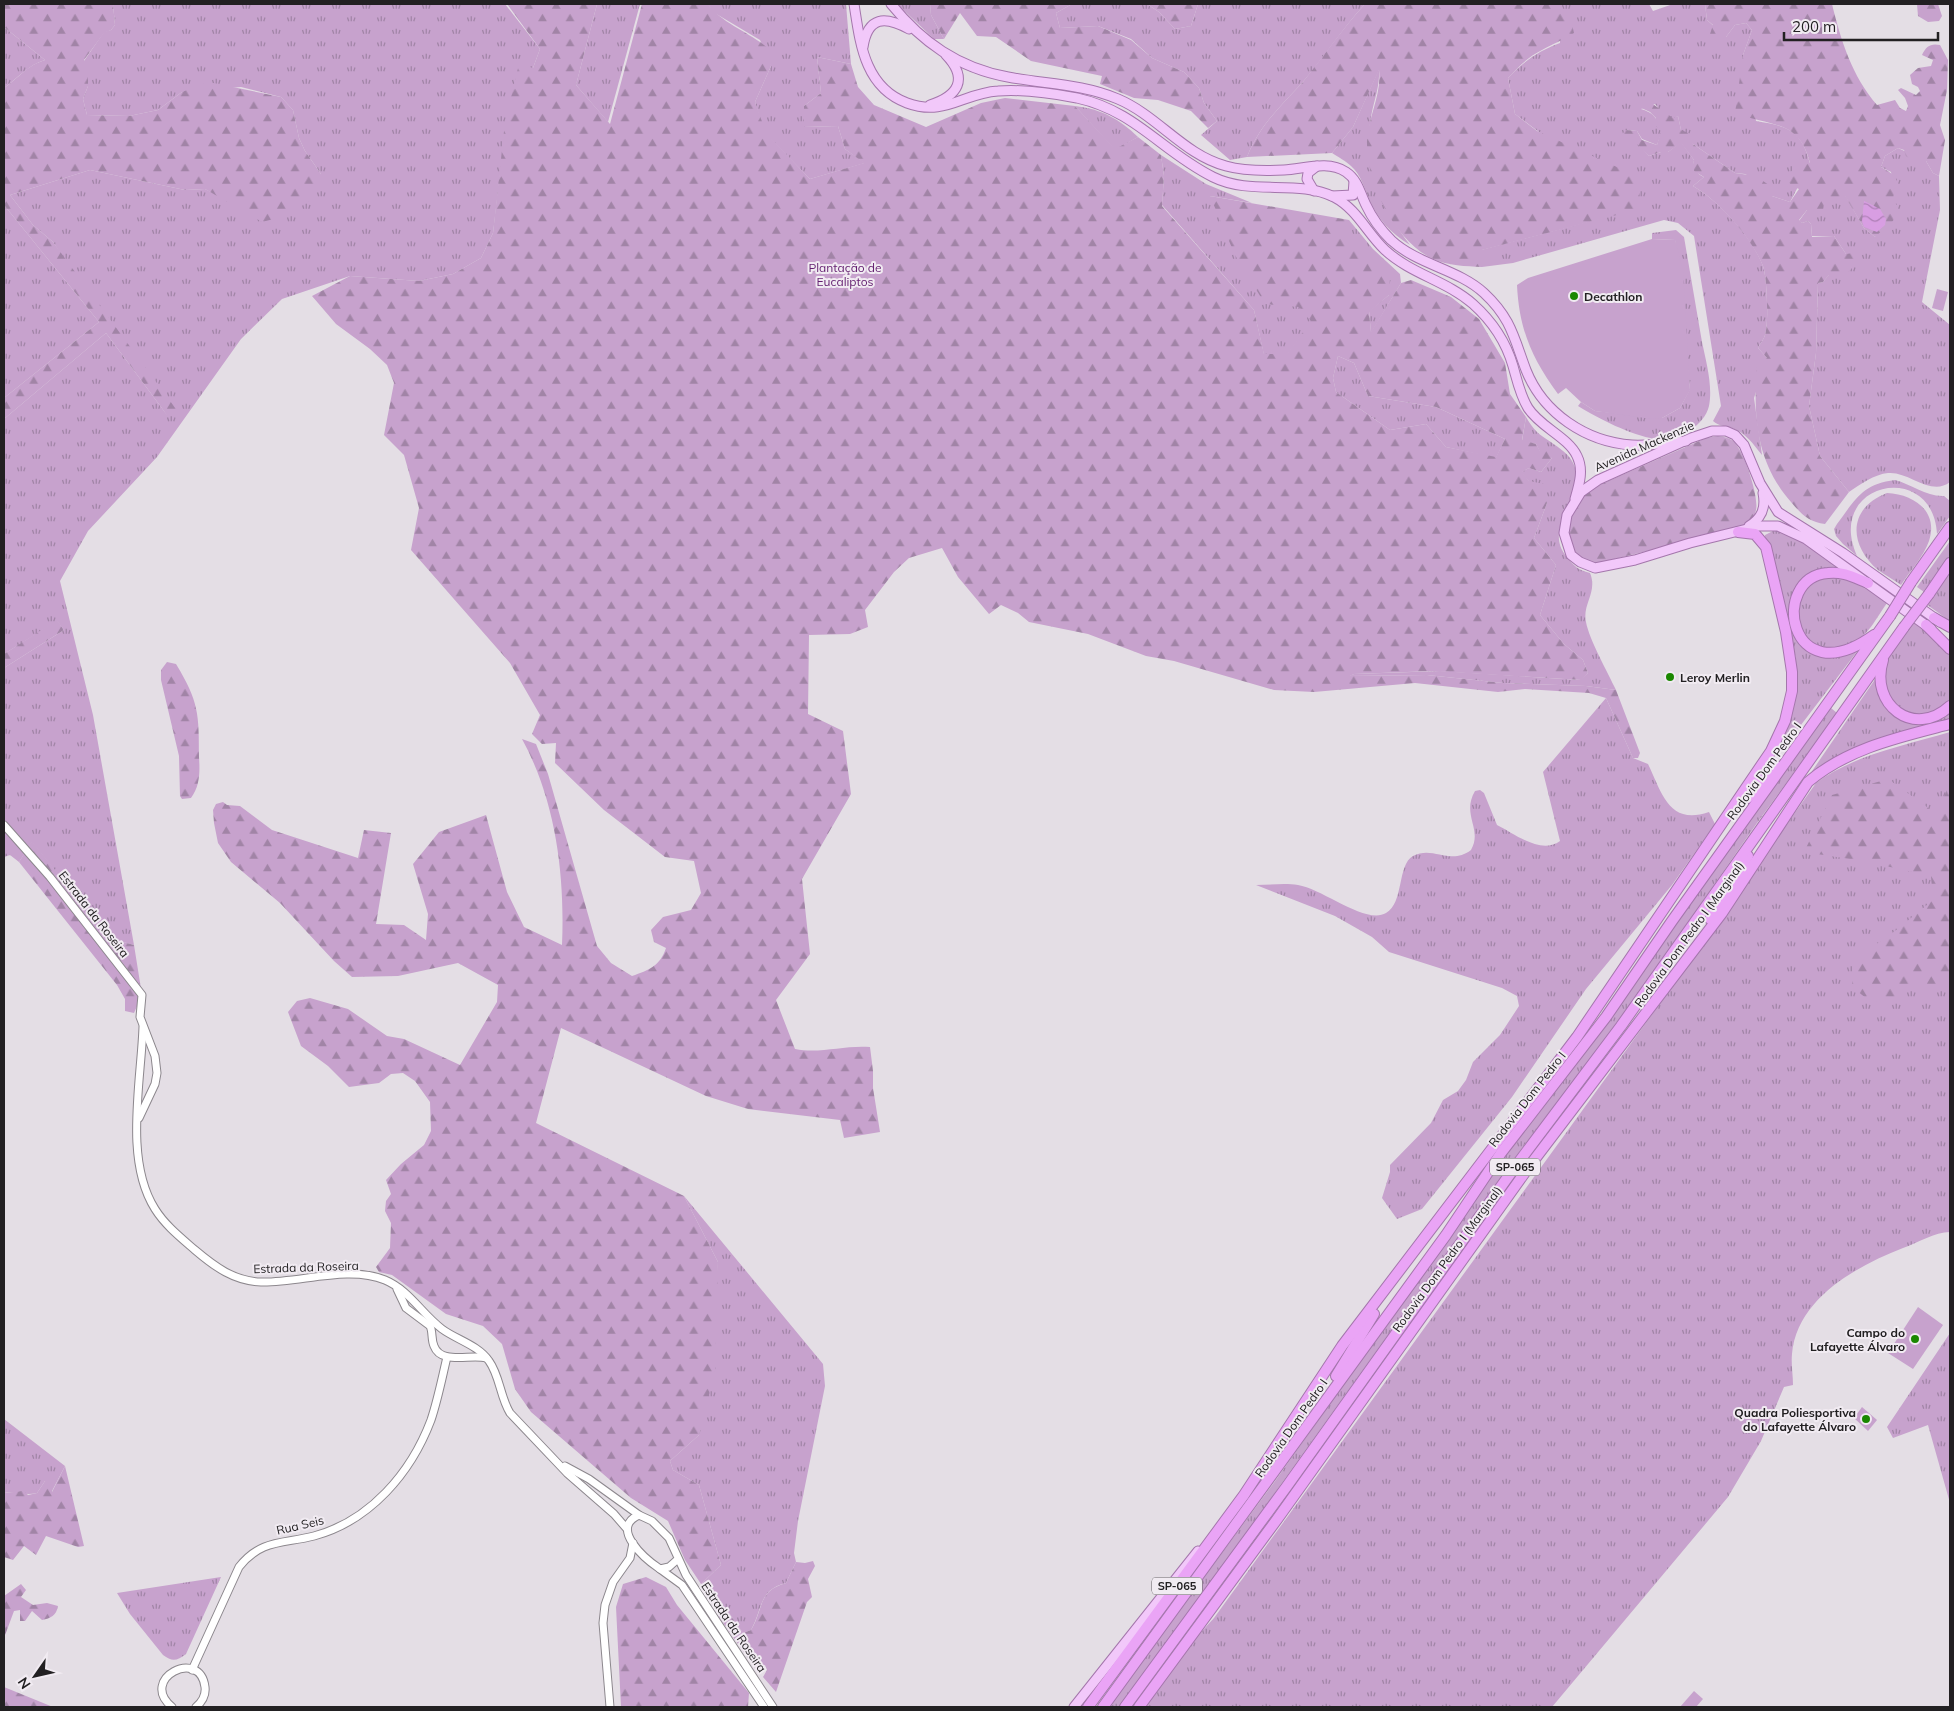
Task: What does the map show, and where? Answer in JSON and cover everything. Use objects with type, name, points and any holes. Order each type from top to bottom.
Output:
[{"type":"highway","name":"Rodovia Dom Pedro I","points":[[1103,1707],[1446,1235],[1501,1153],[1606,1017],[1672,921],[1881,630],[1910,582],[1950,527]]},
{"type":"highway","points":[[1658,916],[1752,783],[1782,730],[1790,703],[1792,680],[1790,655],[1766,547],[1754,534],[1738,532]]},
{"type":"highway","name":"SP-065","points":[[1126,1707],[1515,1167],[1621,1026],[1950,563]]},
{"type":"highway","points":[[1931,590],[1950,568]]},
{"type":"highway","points":[[1868,583],[1844,574],[1820,574],[1809,581],[1798,594],[1793,611],[1794,622],[1806,643],[1820,652],[1829,654],[1850,650],[1881,630]]},
{"type":"highway","points":[[1934,618],[1950,628]]},
{"type":"highway","points":[[1926,626],[1950,648]]},
{"type":"highway","points":[[1886,652],[1881,668],[1880,684],[1885,699],[1895,710],[1918,719],[1934,717],[1950,706]]},
{"type":"highway","points":[[1658,916],[1680,893],[1742,806],[1822,712]]},
{"type":"highway","name":"Rodovia Dom Pedro I (Marginal)","points":[[1140,1707],[1416,1324],[1458,1269],[1531,1164],[1631,1034],[1659,994],[1692,954],[1738,890],[1782,819],[1808,782],[1850,754],[1950,724]]},
{"type":"highway","points":[[1659,994],[1714,913],[1818,747]]},
{"type":"highway","name":"SP-065","points":[[1088,1707],[1244,1495],[1342,1346],[1577,1037],[1658,916]]},
{"type":"highway","points":[[1302,1434],[1404,1264]]},
{"type":"main road","points":[[854,4],[862,51],[869,69],[878,83],[892,95],[908,103],[938,108],[973,96],[998,91],[1021,91],[1078,99],[1116,111],[1133,121],[1177,156],[1220,180],[1259,188],[1314,191],[1332,196],[1353,195],[1353,177]]},
{"type":"main road","points":[[891,4],[914,31]]},
{"type":"main road","points":[[862,51],[865,35],[879,21],[888,19],[896,21],[914,31],[944,52],[986,72],[1092,90],[1119,99],[1153,119],[1192,150],[1225,166],[1268,170],[1318,166],[1336,167],[1353,177],[1375,222],[1392,241],[1408,254],[1468,282],[1484,293],[1499,310],[1518,341],[1532,383],[1559,416],[1582,432],[1619,444],[1647,445],[1686,441]]},
{"type":"main road","points":[[927,106],[946,99],[954,92],[959,83],[956,67],[944,52]]},
{"type":"main road","points":[[1314,191],[1308,183],[1307,177],[1318,166]]},
{"type":"main road","points":[[1332,196],[1357,214],[1386,251],[1406,267],[1459,293],[1490,321],[1508,353],[1527,407],[1540,422],[1570,446],[1578,459],[1581,470],[1575,499]]},
{"type":"main road","name":"Avenida Mackenzie","points":[[1934,618],[1844,553],[1784,517],[1774,506],[1760,483],[1744,444],[1730,433],[1720,430],[1712,431],[1686,441],[1598,480],[1575,499],[1564,526],[1564,538],[1571,555],[1589,566],[1601,567],[1635,560],[1690,543],[1768,525],[1792,531],[1868,583],[1950,643]]},
{"type":"main road","points":[[1738,532],[1755,522],[1761,515],[1764,504],[1760,483]]},
{"type":"main road","points":[[1074,1707],[1184,1567],[1244,1495]]},
{"type":"street","name":"Estrada da Roseira","points":[[4,825],[50,877],[142,995],[140,1017],[155,1056],[157,1073],[138,1120]]},
{"type":"street","name":"Estrada da Roseira","points":[[143,1027],[137,1088],[140,1170],[148,1196],[155,1209],[174,1232],[221,1270],[234,1276],[255,1281],[344,1275],[375,1278],[394,1285],[440,1327],[488,1358],[493,1366],[506,1407],[579,1484],[614,1514],[627,1529],[632,1543],[646,1560],[682,1585],[764,1707]]},
{"type":"street","points":[[140,1058],[150,1054],[155,1056]]},
{"type":"street","points":[[137,1088],[141,1094],[150,1094]]},
{"type":"street","points":[[394,1285],[406,1308],[426,1321],[433,1335],[436,1349],[447,1357],[488,1358]]},
{"type":"street","points":[[406,1308],[411,1306],[419,1307]]},
{"type":"street","points":[[433,1335],[440,1327]]},
{"type":"street","points":[[457,1357],[464,1350],[462,1341]]},
{"type":"street","name":"Rua Seis","points":[[192,1670],[240,1566],[248,1557],[271,1543],[316,1535],[349,1521],[370,1507],[395,1482],[415,1454],[425,1434],[435,1408],[447,1357]]},
{"type":"street","name":"Estrada da Roseira","points":[[550,1455],[567,1468],[589,1479],[639,1516],[652,1521],[664,1531],[686,1575],[773,1707]]},
{"type":"street","points":[[627,1529],[630,1521],[639,1516]]},
{"type":"street","points":[[610,1707],[603,1623],[605,1605],[613,1582],[627,1565],[632,1554],[632,1543]]},
{"type":"street","points":[[660,1569],[669,1567],[678,1559]]},
{"type":"street","points":[[627,1565],[636,1560],[646,1560]]},
{"type":"street","points":[[172,1707],[163,1694],[164,1681],[176,1670],[192,1670],[199,1674],[205,1685],[202,1704],[196,1707]]},
{"type":"green space","points":[[4,4],[113,4],[115,25],[111,30],[104,33],[84,60],[88,68],[88,86],[83,99],[87,115],[129,116],[158,110],[182,92],[208,82],[281,97],[293,110],[299,138],[305,151],[321,174],[313,198],[289,215],[262,222],[205,189],[185,190],[90,170],[10,195],[33,225],[53,242],[176,409],[167,415],[106,333],[4,419],[4,398],[99,322],[4,205],[4,88],[38,62],[45,60],[4,27]]},
{"type":"green space","points":[[113,4],[505,4],[540,49],[503,149],[493,233],[481,258],[453,274],[419,281],[350,276],[282,299],[241,339],[157,457],[88,531],[60,581],[93,715],[134,945],[109,938],[32,842],[19,862],[10,855],[4,857],[4,668],[64,630],[57,621],[4,654],[4,419],[106,333],[167,415],[53,242],[33,225],[10,195],[90,170],[185,190],[205,189],[231,202],[321,174],[305,151],[299,138],[293,110],[281,97],[241,87],[182,92],[158,110],[129,116],[87,115],[83,99],[88,86],[84,61],[104,32],[111,30],[115,25]]},
{"type":"green space","name":"Plantação de Eucaliptos","points":[[507,4],[597,4],[576,85],[610,124],[642,4],[708,4],[729,23],[755,38],[770,50],[771,66],[755,102],[766,133],[810,179],[864,163],[845,149],[838,126],[804,127],[804,106],[821,93],[817,57],[851,64],[858,87],[874,105],[926,127],[981,103],[1005,98],[1075,106],[1115,149],[1138,137],[1161,155],[1164,176],[1162,206],[1254,310],[1264,354],[1287,354],[1311,321],[1299,307],[1265,304],[1235,255],[1210,196],[1349,220],[1349,251],[1364,251],[1390,278],[1389,295],[1369,312],[1371,332],[1401,283],[1411,280],[1451,297],[1479,319],[1505,363],[1510,394],[1526,417],[1522,440],[1536,444],[1540,451],[1547,451],[1552,458],[1541,472],[1529,468],[1522,472],[1529,481],[1544,484],[1547,503],[1534,538],[1556,565],[1540,615],[1564,644],[1583,660],[1588,673],[1581,680],[1434,671],[1354,674],[1350,676],[1427,675],[1503,683],[1586,686],[1616,690],[1640,753],[1638,758],[1633,758],[1606,698],[1589,693],[1525,689],[1498,692],[1415,683],[1314,692],[1274,690],[1174,661],[1146,656],[1088,634],[1029,622],[1018,613],[1001,605],[989,614],[958,577],[942,548],[909,558],[894,572],[865,610],[868,627],[850,634],[809,635],[808,714],[843,731],[851,794],[802,879],[810,954],[776,1000],[795,1049],[814,1051],[870,1047],[873,1088],[880,1132],[844,1138],[840,1120],[748,1109],[706,1096],[561,1028],[536,1123],[684,1196],[718,1262],[715,1371],[699,1435],[670,1461],[673,1470],[699,1485],[721,1565],[701,1584],[685,1560],[668,1521],[631,1498],[531,1412],[515,1389],[502,1344],[483,1326],[446,1314],[392,1275],[379,1272],[376,1267],[390,1248],[391,1223],[385,1211],[386,1201],[391,1194],[386,1180],[401,1164],[424,1145],[431,1131],[430,1102],[415,1081],[403,1073],[391,1074],[379,1083],[349,1087],[328,1066],[301,1046],[288,1012],[297,1001],[310,998],[348,1009],[387,1036],[404,1039],[460,1065],[497,1002],[498,985],[458,963],[398,976],[352,977],[334,961],[280,903],[231,862],[218,843],[214,823],[213,810],[216,804],[223,802],[227,805],[240,806],[272,830],[358,858],[364,830],[391,833],[376,924],[404,925],[426,940],[428,914],[413,864],[439,832],[486,815],[507,892],[524,927],[562,945],[562,892],[556,839],[543,788],[534,763],[522,739],[536,744],[548,774],[597,946],[611,963],[632,976],[644,972],[657,963],[666,948],[654,942],[651,930],[663,917],[691,910],[701,893],[694,861],[665,857],[604,810],[555,763],[556,743],[542,744],[532,734],[540,715],[510,663],[411,550],[419,508],[404,455],[384,435],[394,383],[387,365],[370,349],[336,324],[312,296],[350,276],[419,281],[453,274],[481,258],[493,233],[505,122],[519,64],[533,68],[540,49]],"holes":[[[1338,356],[1354,363],[1368,396],[1436,407],[1505,439],[1496,457],[1446,447],[1426,424],[1390,430],[1336,392],[1333,378]]]},
{"type":"green space","points":[[597,4],[640,4],[608,122],[576,85]]},
{"type":"green space","points":[[708,4],[846,4],[851,64],[817,57],[821,93],[804,106],[805,127],[838,126],[845,149],[865,163],[810,179],[764,132],[755,102],[771,66],[760,40],[713,12]]},
{"type":"green space","points":[[897,4],[930,4],[931,15],[944,39],[934,39]]},
{"type":"green space","points":[[930,4],[1072,4],[1056,13],[1060,28],[1098,26],[1131,40],[1152,58],[1184,72],[1199,88],[1204,103],[1217,121],[1208,128],[1191,111],[1158,100],[1134,98],[1100,84],[1102,76],[1031,61],[996,37],[977,36],[960,13],[944,39],[931,15]]},
{"type":"green space","points":[[1072,4],[1147,4],[1159,12],[1175,29],[1191,26],[1198,4],[1365,4],[1302,83],[1271,117],[1258,135],[1247,157],[1230,160],[1201,135],[1217,121],[1204,103],[1199,88],[1184,72],[1152,58],[1131,39],[1098,26],[1060,28],[1056,13]]},
{"type":"green space","points":[[1147,4],[1198,4],[1191,26],[1175,29],[1159,12]]},
{"type":"green space","points":[[1365,4],[1560,4],[1571,20],[1574,33],[1532,56],[1508,78],[1515,114],[1537,131],[1639,177],[1640,209],[1482,250],[1482,267],[1463,266],[1433,259],[1419,250],[1395,225],[1377,192],[1372,175],[1367,141],[1379,88],[1379,70],[1353,127],[1332,153],[1247,157],[1258,135],[1271,117],[1302,83]]},
{"type":"green space","points":[[1560,4],[1649,4],[1653,11],[1673,4],[1705,4],[1707,20],[1726,37],[1735,25],[1746,23],[1752,30],[1743,55],[1756,121],[1776,125],[1792,132],[1803,144],[1810,164],[1790,202],[1772,196],[1772,188],[1745,174],[1735,173],[1693,144],[1681,130],[1678,116],[1673,119],[1661,111],[1655,104],[1641,109],[1649,112],[1657,119],[1662,131],[1657,145],[1642,139],[1637,131],[1626,130],[1649,156],[1668,152],[1681,142],[1694,160],[1696,170],[1704,177],[1693,186],[1724,210],[1734,221],[1751,243],[1763,266],[1767,321],[1765,335],[1758,348],[1767,358],[1754,398],[1762,455],[1741,432],[1713,421],[1721,406],[1694,236],[1678,223],[1664,220],[1513,263],[1482,267],[1481,250],[1640,208],[1515,114],[1508,78],[1531,58],[1560,43]]},
{"type":"green space","points":[[1705,4],[1832,4],[1848,58],[1868,94],[1877,105],[1895,100],[1900,108],[1906,111],[1908,106],[1905,98],[1898,90],[1901,88],[1916,95],[1920,91],[1918,87],[1912,84],[1910,75],[1918,68],[1931,66],[1933,60],[1922,55],[1929,46],[1934,44],[1940,45],[1948,60],[1947,90],[1940,125],[1945,140],[1939,176],[1933,173],[1926,161],[1913,161],[1906,156],[1904,150],[1898,148],[1885,156],[1881,167],[1891,173],[1896,179],[1899,190],[1894,193],[1893,201],[1898,206],[1893,221],[1875,237],[1864,228],[1845,196],[1824,204],[1823,210],[1811,213],[1807,210],[1799,220],[1802,223],[1808,221],[1811,224],[1812,237],[1834,236],[1846,254],[1853,253],[1857,258],[1852,268],[1843,278],[1829,275],[1823,282],[1818,283],[1816,353],[1809,406],[1820,456],[1849,492],[1825,524],[1814,521],[1802,514],[1779,487],[1770,471],[1759,438],[1756,403],[1757,366],[1767,358],[1758,348],[1765,335],[1767,311],[1764,272],[1758,255],[1751,243],[1723,210],[1693,186],[1704,177],[1694,171],[1694,160],[1681,143],[1668,152],[1649,156],[1635,142],[1630,142],[1624,138],[1623,133],[1626,130],[1637,131],[1642,140],[1657,145],[1661,131],[1656,126],[1656,118],[1650,112],[1637,106],[1636,100],[1644,98],[1673,118],[1678,116],[1681,130],[1691,134],[1693,144],[1735,173],[1756,176],[1773,188],[1772,196],[1790,202],[1799,189],[1792,186],[1787,180],[1798,159],[1810,163],[1799,139],[1782,127],[1735,113],[1743,55],[1752,30],[1746,23],[1735,25],[1726,37],[1718,38],[1710,34],[1713,25],[1707,20]]},
{"type":"green space","points":[[1917,4],[1938,4],[1942,16],[1939,21],[1928,22],[1918,16]]},
{"type":"green space","points":[[4,27],[45,60],[28,68],[4,88]]},
{"type":"green space","points":[[1379,69],[1378,88],[1369,135],[1371,169],[1382,200],[1410,245],[1391,231],[1381,220],[1357,173],[1347,162],[1332,153],[1353,127]]},
{"type":"green space","points":[[1075,106],[1102,112],[1124,125],[1138,137],[1115,150]]},
{"type":"green space","points":[[1898,148],[1926,161],[1933,173],[1939,176],[1940,210],[1922,302],[1950,325],[1950,482],[1943,486],[1935,487],[1896,473],[1888,473],[1862,483],[1849,492],[1820,456],[1809,406],[1816,353],[1818,283],[1823,282],[1846,254],[1834,236],[1812,236],[1811,224],[1808,221],[1802,223],[1799,221],[1807,210],[1845,195],[1864,228],[1875,237],[1888,213],[1893,192],[1891,172],[1881,167],[1885,156]]},
{"type":"green space","points":[[1161,155],[1206,184],[1252,203],[1210,196],[1312,321],[1287,355],[1264,355],[1254,310],[1162,205],[1164,176]]},
{"type":"green space","points":[[4,205],[99,322],[4,398]]},
{"type":"green space","points":[[1349,220],[1373,249],[1400,274],[1401,283],[1371,333],[1369,311],[1389,295],[1349,251]]},
{"type":"green space","points":[[1676,230],[1684,237],[1709,374],[1710,398],[1706,414],[1688,432],[1672,438],[1655,439],[1615,426],[1578,406],[1581,402],[1595,411],[1662,418],[1680,408],[1690,389],[1675,240],[1652,239],[1652,233]]},
{"type":"green space","points":[[1652,239],[1675,240],[1683,271],[1690,390],[1680,408],[1662,418],[1652,419],[1595,411],[1581,402],[1566,388],[1558,394],[1528,343],[1518,301],[1517,285],[1528,278]]},
{"type":"green space","points":[[1937,289],[1948,292],[1943,311],[1932,308]]},
{"type":"green space","points":[[1338,356],[1354,363],[1368,396],[1436,407],[1505,439],[1496,458],[1446,447],[1426,424],[1390,430],[1336,392],[1333,378]]},
{"type":"green space","points":[[1526,417],[1537,432],[1566,453],[1574,465],[1576,483],[1561,525],[1560,546],[1574,565],[1590,573],[1592,586],[1586,609],[1586,622],[1595,647],[1616,690],[1586,686],[1503,683],[1427,675],[1349,676],[1354,674],[1440,671],[1580,680],[1588,673],[1583,660],[1564,644],[1540,615],[1556,565],[1534,538],[1547,503],[1521,472],[1529,468],[1541,472],[1552,458],[1540,452],[1536,444],[1522,441]]},
{"type":"green space","points":[[1718,436],[1733,441],[1747,466],[1756,504],[1755,513],[1749,523],[1741,528],[1594,564],[1583,560],[1576,554],[1571,546],[1569,527],[1576,507],[1585,495],[1597,486],[1706,438]]},
{"type":"green space","points":[[1895,480],[1931,494],[1944,496],[1950,501],[1950,516],[1937,534],[1931,510],[1918,495],[1901,488],[1883,489],[1867,497],[1855,511],[1851,531],[1857,556],[1836,536],[1834,529],[1860,494],[1875,485]]},
{"type":"green space","points":[[1887,493],[1906,497],[1922,506],[1930,521],[1931,530],[1927,547],[1901,585],[1878,570],[1868,560],[1857,538],[1859,517],[1865,508],[1874,500]]},
{"type":"green space","points":[[1777,529],[1798,538],[1842,569],[1808,577],[1791,622],[1813,648],[1827,656],[1846,655],[1859,649],[1791,738],[1756,777],[1777,748],[1796,673],[1796,659],[1787,620],[1765,541],[1765,535]]},
{"type":"green space","points":[[1950,541],[1950,556],[1924,592],[1917,587]]},
{"type":"green space","points":[[1950,573],[1950,621],[1926,604]]},
{"type":"green space","points":[[1838,575],[1865,586],[1887,603],[1871,627],[1856,642],[1843,647],[1822,648],[1809,640],[1802,629],[1798,611],[1799,602],[1807,587],[1814,581],[1822,577]]},
{"type":"green space","points":[[57,620],[64,630],[4,668],[4,654]]},
{"type":"green space","points":[[1914,621],[1940,641],[1950,654],[1950,701],[1927,714],[1915,714],[1905,711],[1896,705],[1889,696],[1885,684],[1884,670],[1888,657]]},
{"type":"green space","points":[[167,662],[176,664],[184,677],[193,699],[198,719],[199,773],[198,784],[191,798],[182,799],[180,796],[179,756],[161,680],[161,670]]},
{"type":"green space","points":[[1876,678],[1880,697],[1900,718],[1950,710],[1950,720],[1855,748],[1833,758],[1810,774]]},
{"type":"green space","points":[[1606,698],[1633,758],[1648,764],[1663,796],[1669,804],[1676,811],[1685,814],[1695,815],[1709,812],[1715,824],[1672,885],[1586,989],[1512,1097],[1422,1209],[1397,1219],[1382,1198],[1390,1172],[1390,1165],[1431,1123],[1443,1100],[1458,1091],[1466,1080],[1473,1062],[1500,1035],[1519,1006],[1517,996],[1502,988],[1389,952],[1372,937],[1335,916],[1256,885],[1298,885],[1367,914],[1378,915],[1386,913],[1396,901],[1405,867],[1413,856],[1420,853],[1428,853],[1456,856],[1471,850],[1475,835],[1470,807],[1471,800],[1475,791],[1480,790],[1484,793],[1497,825],[1528,842],[1545,846],[1553,845],[1560,841],[1543,772]]},
{"type":"green space","points":[[1831,708],[1837,713],[1757,823],[1611,1033],[1525,1144],[1165,1646],[1119,1707],[1108,1707],[1273,1484],[1519,1137]]},
{"type":"green space","points":[[1950,732],[1950,1232],[1932,1236],[1867,1264],[1832,1287],[1817,1301],[1805,1316],[1796,1334],[1792,1354],[1793,1385],[1784,1387],[1761,1441],[1728,1497],[1552,1707],[1146,1707],[1169,1667],[1214,1618],[1669,991],[1816,783],[1831,773],[1864,758]]},
{"type":"green space","points":[[1888,779],[1938,815],[1950,780],[1950,982],[1930,993],[1916,985],[1900,997],[1871,1002],[1852,987],[1852,961],[1895,931],[1933,900],[1931,876],[1863,861],[1804,852],[1832,795]]},
{"type":"green space","points":[[32,841],[109,938],[134,945],[142,995],[134,1013],[125,1011],[125,999],[117,985],[19,862]]},
{"type":"green space","points":[[684,1196],[823,1364],[825,1386],[798,1521],[794,1553],[796,1562],[786,1583],[770,1590],[762,1601],[751,1630],[743,1633],[727,1610],[717,1606],[701,1584],[721,1565],[699,1485],[673,1470],[670,1461],[699,1435],[718,1262]]},
{"type":"green space","name":"Campo do Lafayette Álvaro","points":[[1918,1307],[1943,1325],[1913,1369],[1888,1353]]},
{"type":"green space","points":[[1950,1333],[1950,1503],[1928,1425],[1893,1438],[1887,1427]]},
{"type":"green space","name":"Quadra Poliesportiva do Lafayette Álvaro","points":[[1862,1407],[1877,1420],[1868,1431],[1854,1418]]},
{"type":"green space","points":[[4,1419],[65,1466],[51,1493],[45,1481],[37,1493],[4,1493]]},
{"type":"green space","points":[[65,1466],[84,1546],[78,1547],[46,1536],[36,1555],[24,1546],[13,1560],[4,1557],[4,1493],[24,1491],[28,1495],[37,1493],[45,1481],[51,1482],[52,1492]]},
{"type":"green space","points":[[813,1561],[815,1566],[808,1579],[812,1597],[807,1602],[776,1692],[763,1677],[767,1670],[765,1665],[755,1668],[719,1617],[717,1606],[727,1610],[743,1633],[751,1630],[766,1596],[777,1586],[786,1583],[796,1562],[805,1563]]},
{"type":"green space","points":[[221,1577],[186,1654],[174,1660],[163,1655],[130,1614],[117,1593]]},
{"type":"green space","points":[[646,1577],[666,1587],[677,1605],[749,1693],[748,1707],[621,1707],[616,1607],[623,1584]]},
{"type":"green space","points":[[21,1584],[26,1590],[21,1597],[33,1605],[47,1603],[58,1606],[53,1616],[42,1620],[32,1611],[25,1621],[20,1621],[20,1610],[14,1611],[4,1638],[4,1596]]},
{"type":"green space","points":[[4,1687],[53,1707],[4,1707]]},
{"type":"green space","points":[[1694,1691],[1703,1699],[1696,1707],[1680,1707]]},
{"type":"water","points":[[1864,201],[1880,209],[1886,219],[1885,225],[1877,232],[1864,227],[1862,221]]},
{"type":"place","name":"Decathlon","points":[[1574,296]]},
{"type":"place","name":"Leroy Merlin","points":[[1670,677]]},
{"type":"place","name":"Campo do Lafayette Álvaro","points":[[1915,1339]]},
{"type":"place","name":"Quadra Poliesportiva do Lafayette Álvaro","points":[[1866,1419]]}]
